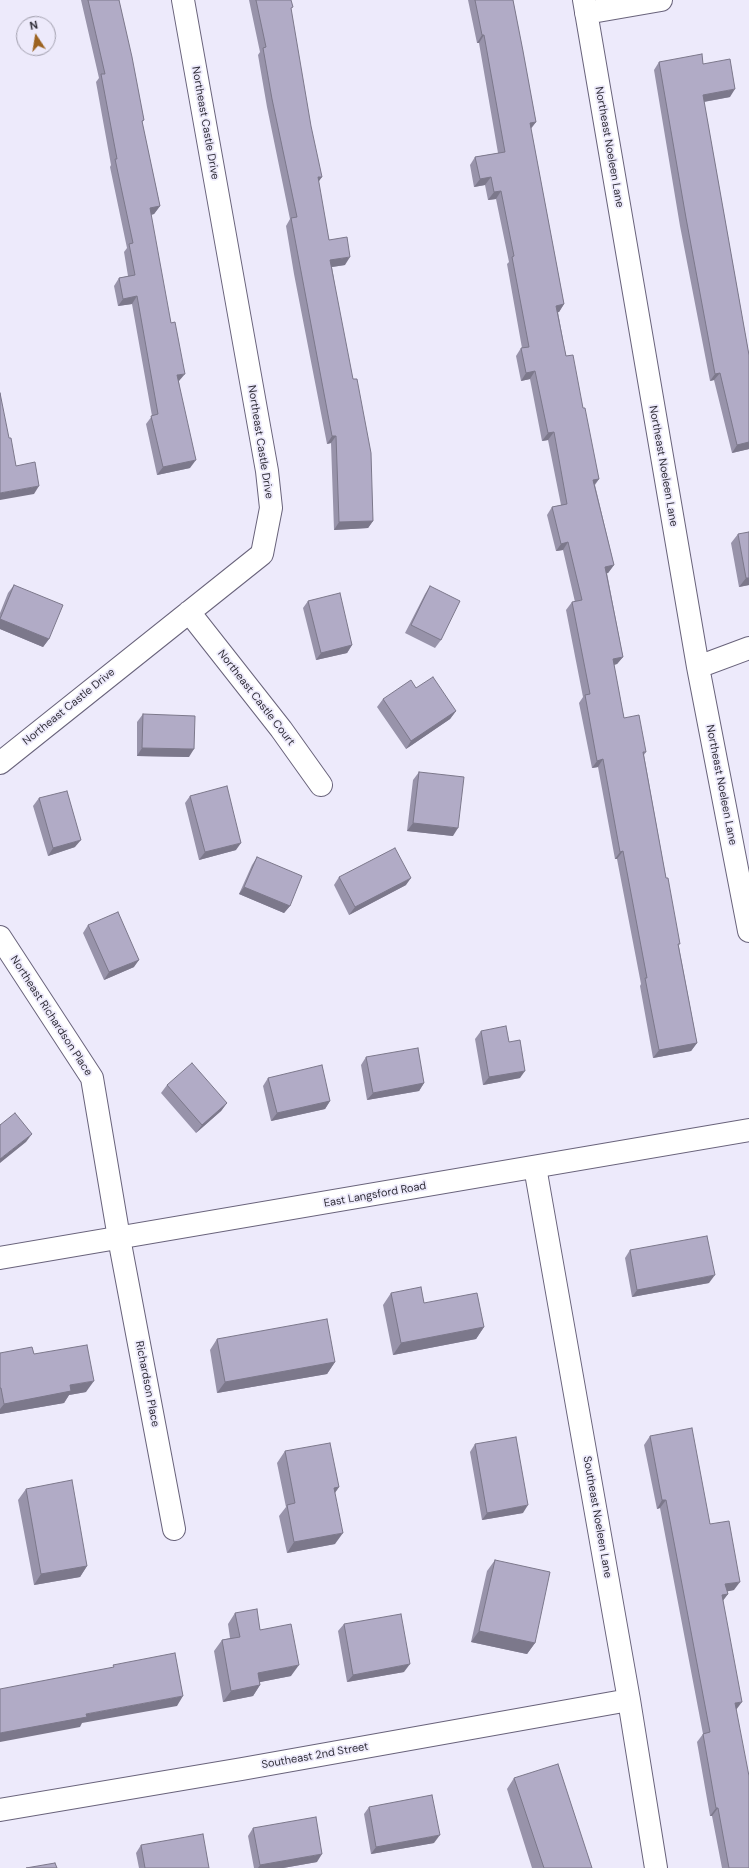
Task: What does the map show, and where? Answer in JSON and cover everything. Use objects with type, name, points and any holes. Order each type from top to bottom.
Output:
[{"type":"street","name":"Northeast Castle Drive","points":[[0,763],[262,554],[271,508],[267,471],[183,0]]},
{"type":"street","points":[[585,6],[661,0]]},
{"type":"street","name":"Northeast Noeleen Lane","points":[[585,6],[698,667],[749,931]]},
{"type":"street","name":"Northeast Castle Court","points":[[189,612],[281,728],[321,785]]},
{"type":"street","points":[[698,667],[749,648]]},
{"type":"street","name":"Northeast Richardson Place","points":[[0,937],[92,1078],[119,1238]]},
{"type":"street","name":"East Langsford Road","points":[[0,1258],[749,1130]]},
{"type":"street","name":"Southeast Noeleen Lane","points":[[535,1167],[629,1700],[656,1868]]},
{"type":"street","name":"Richardson Place","points":[[119,1238],[174,1529]]},
{"type":"street","name":"Southeast 2nd Street","points":[[0,1810],[242,1769],[629,1700]]},
{"type":"building","points":[[88,0],[119,0],[132,57],[144,120],[142,121],[160,206],[150,208],[171,323],[175,322],[185,374],[177,375],[196,460],[163,467],[151,416],[158,414],[137,296],[123,299],[119,278],[135,275],[129,244],[133,243],[115,159],[117,159],[101,74],[105,74]]},
{"type":"building","points":[[256,0],[291,0],[293,7],[291,8],[311,126],[322,177],[318,177],[329,240],[347,237],[350,257],[330,260],[353,379],[357,379],[371,453],[373,521],[339,522],[336,436],[332,436],[291,218],[297,217],[272,99],[263,48],[266,47]]},
{"type":"building","points":[[475,0],[513,0],[536,122],[530,123],[564,304],[556,306],[566,356],[573,355],[583,408],[585,408],[599,479],[593,480],[614,565],[605,567],[623,657],[613,659],[624,718],[639,715],[646,752],[643,752],[666,878],[668,878],[680,944],[678,944],[697,1043],[659,1050],[623,851],[620,852],[603,759],[597,761],[585,695],[590,694],[572,602],[582,600],[568,542],[561,544],[552,507],[567,504],[554,432],[548,433],[535,371],[526,373],[521,348],[529,347],[512,257],[514,256],[501,191],[494,192],[491,177],[480,179],[475,157],[505,152],[484,35],[482,35]]},
{"type":"building","points":[[702,54],[703,64],[730,59],[735,89],[703,95],[749,355],[749,442],[737,445],[720,373],[715,374],[659,62]]},
{"type":"building","points":[[0,393],[16,466],[35,462],[39,486],[0,493]]},
{"type":"building","points":[[749,532],[749,578],[746,578],[738,534]]},
{"type":"building","points":[[14,585],[63,605],[49,639],[0,619]]},
{"type":"building","points":[[430,586],[460,601],[441,640],[411,625]]},
{"type":"building","points":[[340,593],[352,645],[321,653],[308,601]]},
{"type":"building","points":[[433,677],[456,711],[411,741],[383,699],[411,680],[416,688]]},
{"type":"building","points":[[143,714],[195,716],[194,749],[142,748]]},
{"type":"building","points":[[419,772],[464,777],[458,828],[413,823]]},
{"type":"building","points":[[227,786],[241,843],[205,852],[190,796]]},
{"type":"building","points":[[67,791],[81,840],[53,848],[39,798]]},
{"type":"building","points":[[395,848],[411,878],[355,907],[339,877]]},
{"type":"building","points":[[257,857],[302,876],[290,906],[244,887]]},
{"type":"building","points":[[118,912],[139,960],[109,972],[88,925]]},
{"type":"building","points":[[506,1026],[509,1042],[520,1040],[525,1071],[489,1077],[481,1031]]},
{"type":"building","points":[[418,1048],[424,1083],[373,1093],[366,1057]]},
{"type":"building","points":[[192,1063],[227,1103],[202,1125],[167,1085]]},
{"type":"building","points":[[322,1065],[330,1101],[277,1113],[268,1078]]},
{"type":"building","points":[[15,1113],[32,1134],[0,1159],[0,1125]]},
{"type":"building","points":[[707,1236],[715,1275],[637,1290],[630,1250]]},
{"type":"building","points":[[421,1287],[424,1303],[477,1293],[484,1327],[401,1343],[391,1293]]},
{"type":"building","points":[[327,1319],[335,1362],[225,1382],[217,1339]]},
{"type":"building","points":[[87,1345],[94,1381],[70,1385],[71,1391],[4,1404],[0,1388],[0,1353],[32,1347],[34,1354]]},
{"type":"building","points":[[692,1428],[710,1524],[729,1521],[740,1582],[725,1584],[728,1594],[722,1595],[742,1702],[735,1703],[749,1776],[749,1868],[729,1868],[718,1808],[716,1808],[703,1734],[710,1732],[666,1500],[662,1500],[650,1436]]},
{"type":"building","points":[[516,1437],[528,1505],[487,1513],[475,1444]]},
{"type":"building","points":[[330,1443],[339,1487],[334,1488],[343,1533],[294,1542],[287,1505],[295,1503],[285,1451]]},
{"type":"building","points":[[72,1480],[87,1566],[41,1574],[26,1489]]},
{"type":"building","points":[[495,1560],[550,1572],[535,1643],[479,1631]]},
{"type":"building","points":[[257,1609],[260,1630],[291,1624],[299,1665],[258,1673],[260,1685],[231,1691],[222,1640],[240,1637],[235,1613]]},
{"type":"building","points":[[401,1614],[410,1664],[353,1675],[344,1624]]},
{"type":"building","points":[[175,1653],[183,1696],[86,1714],[87,1717],[0,1733],[0,1689],[114,1667],[113,1665]]},
{"type":"building","points":[[558,1764],[592,1868],[544,1868],[514,1778]]},
{"type":"building","points":[[432,1795],[440,1835],[376,1847],[369,1807]]},
{"type":"building","points":[[316,1817],[322,1854],[260,1865],[253,1828]]},
{"type":"building","points":[[203,1834],[209,1868],[145,1868],[141,1845]]},
{"type":"building","points":[[55,1863],[57,1868],[26,1868]]}]
